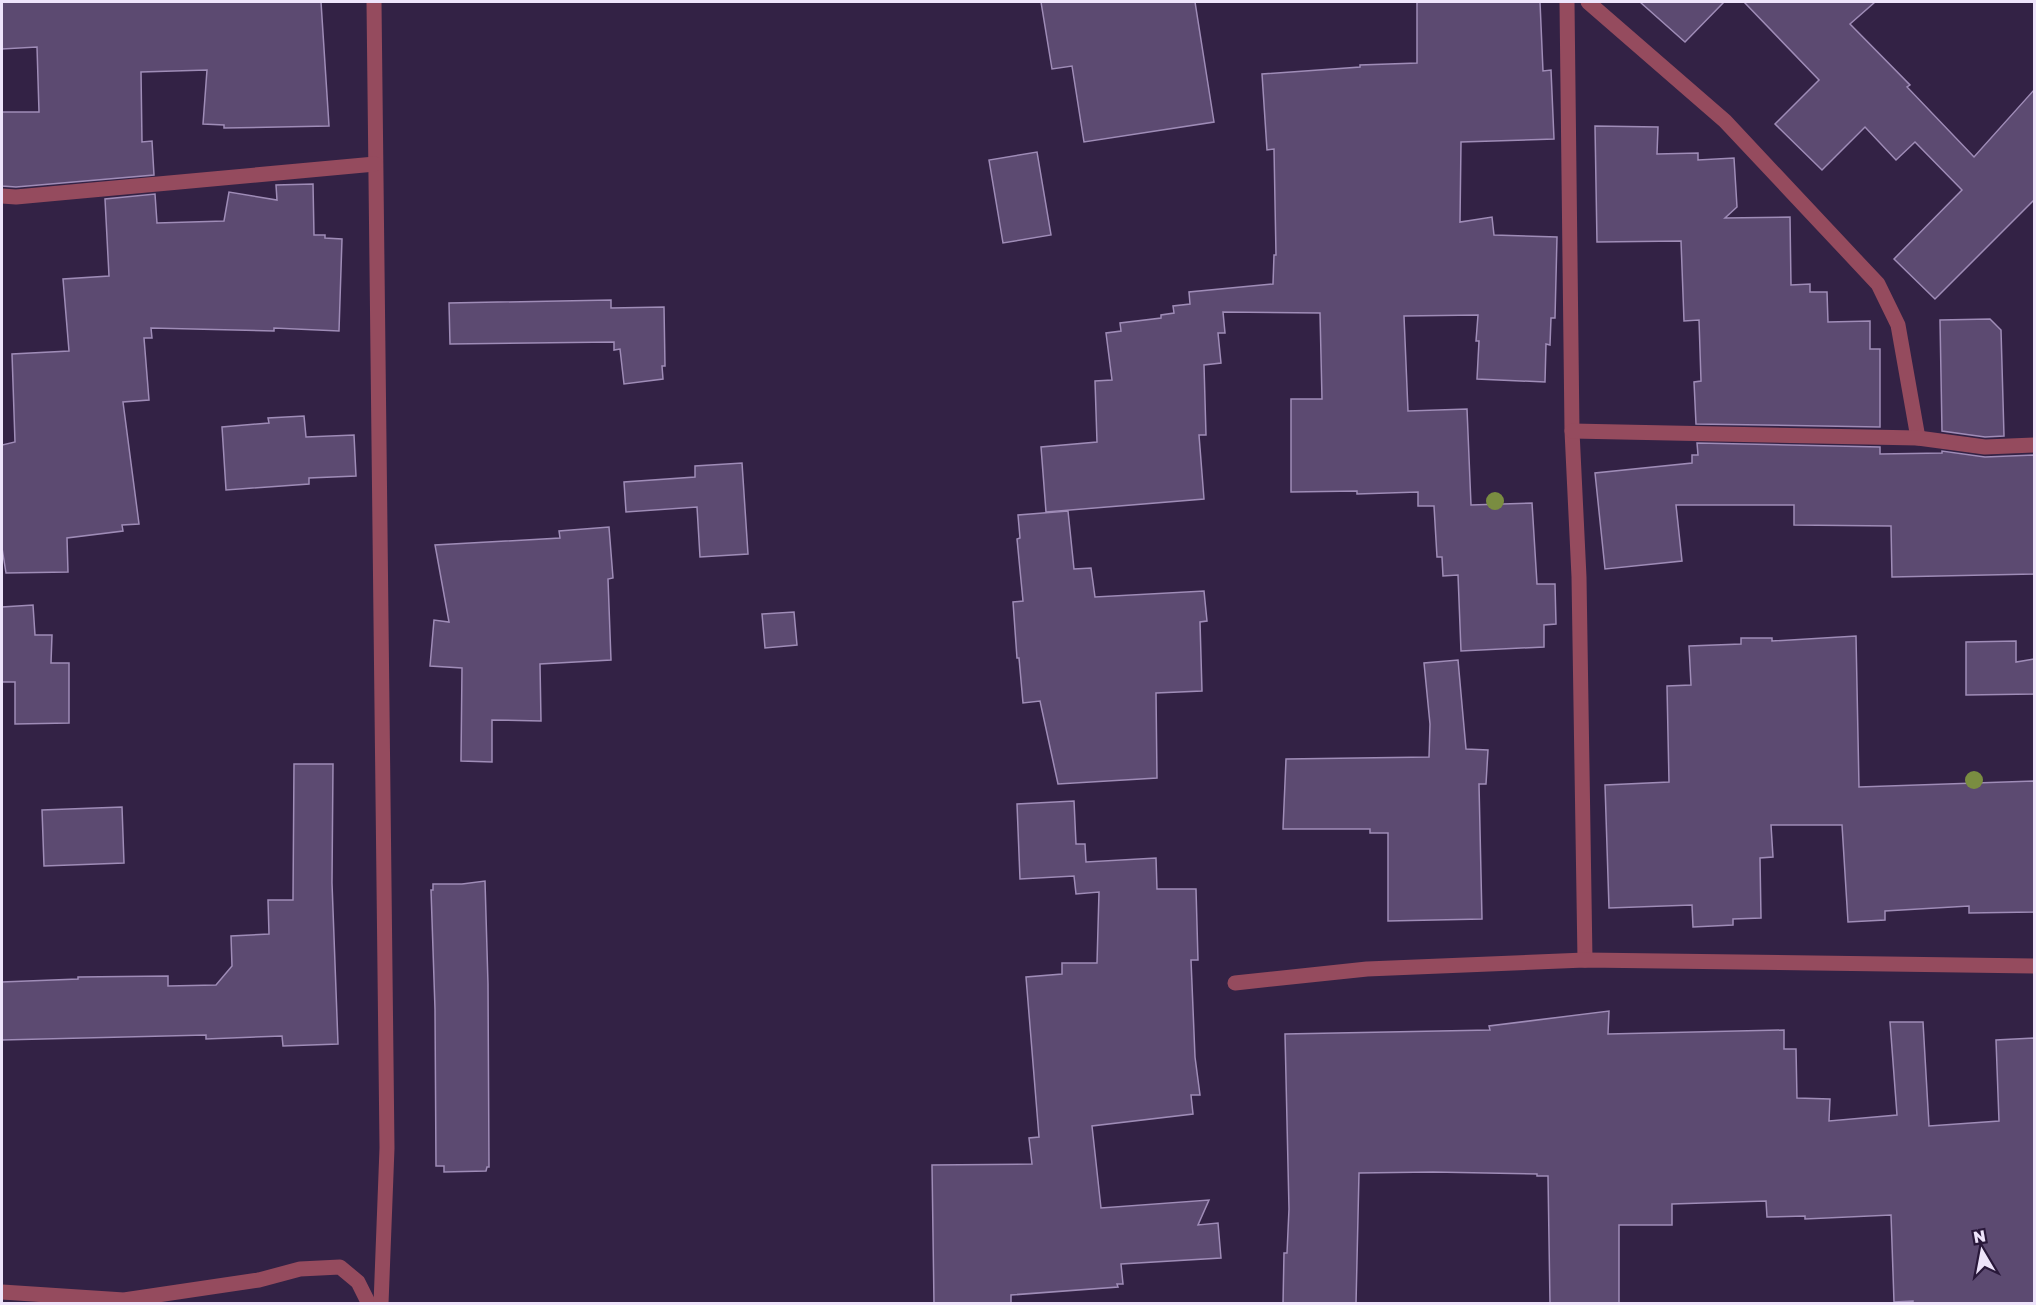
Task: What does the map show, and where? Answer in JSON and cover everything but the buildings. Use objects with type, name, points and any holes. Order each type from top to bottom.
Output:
[{"type":"street","points":[[374,2],[387,1148],[381,1304]]},
{"type":"street","points":[[1567,2],[1572,431],[1579,577],[1585,960]]},
{"type":"street","points":[[1588,2],[1725,121],[1878,284],[1898,325],[1918,438]]},
{"type":"street","points":[[2,196],[16,197],[375,164]]},
{"type":"street","points":[[1572,431],[1918,438],[1985,447],[2034,445]]},
{"type":"street","points":[[1234,983],[1367,969],[1585,960],[2034,966]]},
{"type":"street","points":[[2,1292],[124,1300],[258,1280],[300,1269],[340,1268],[358,1282],[369,1304]]}]
